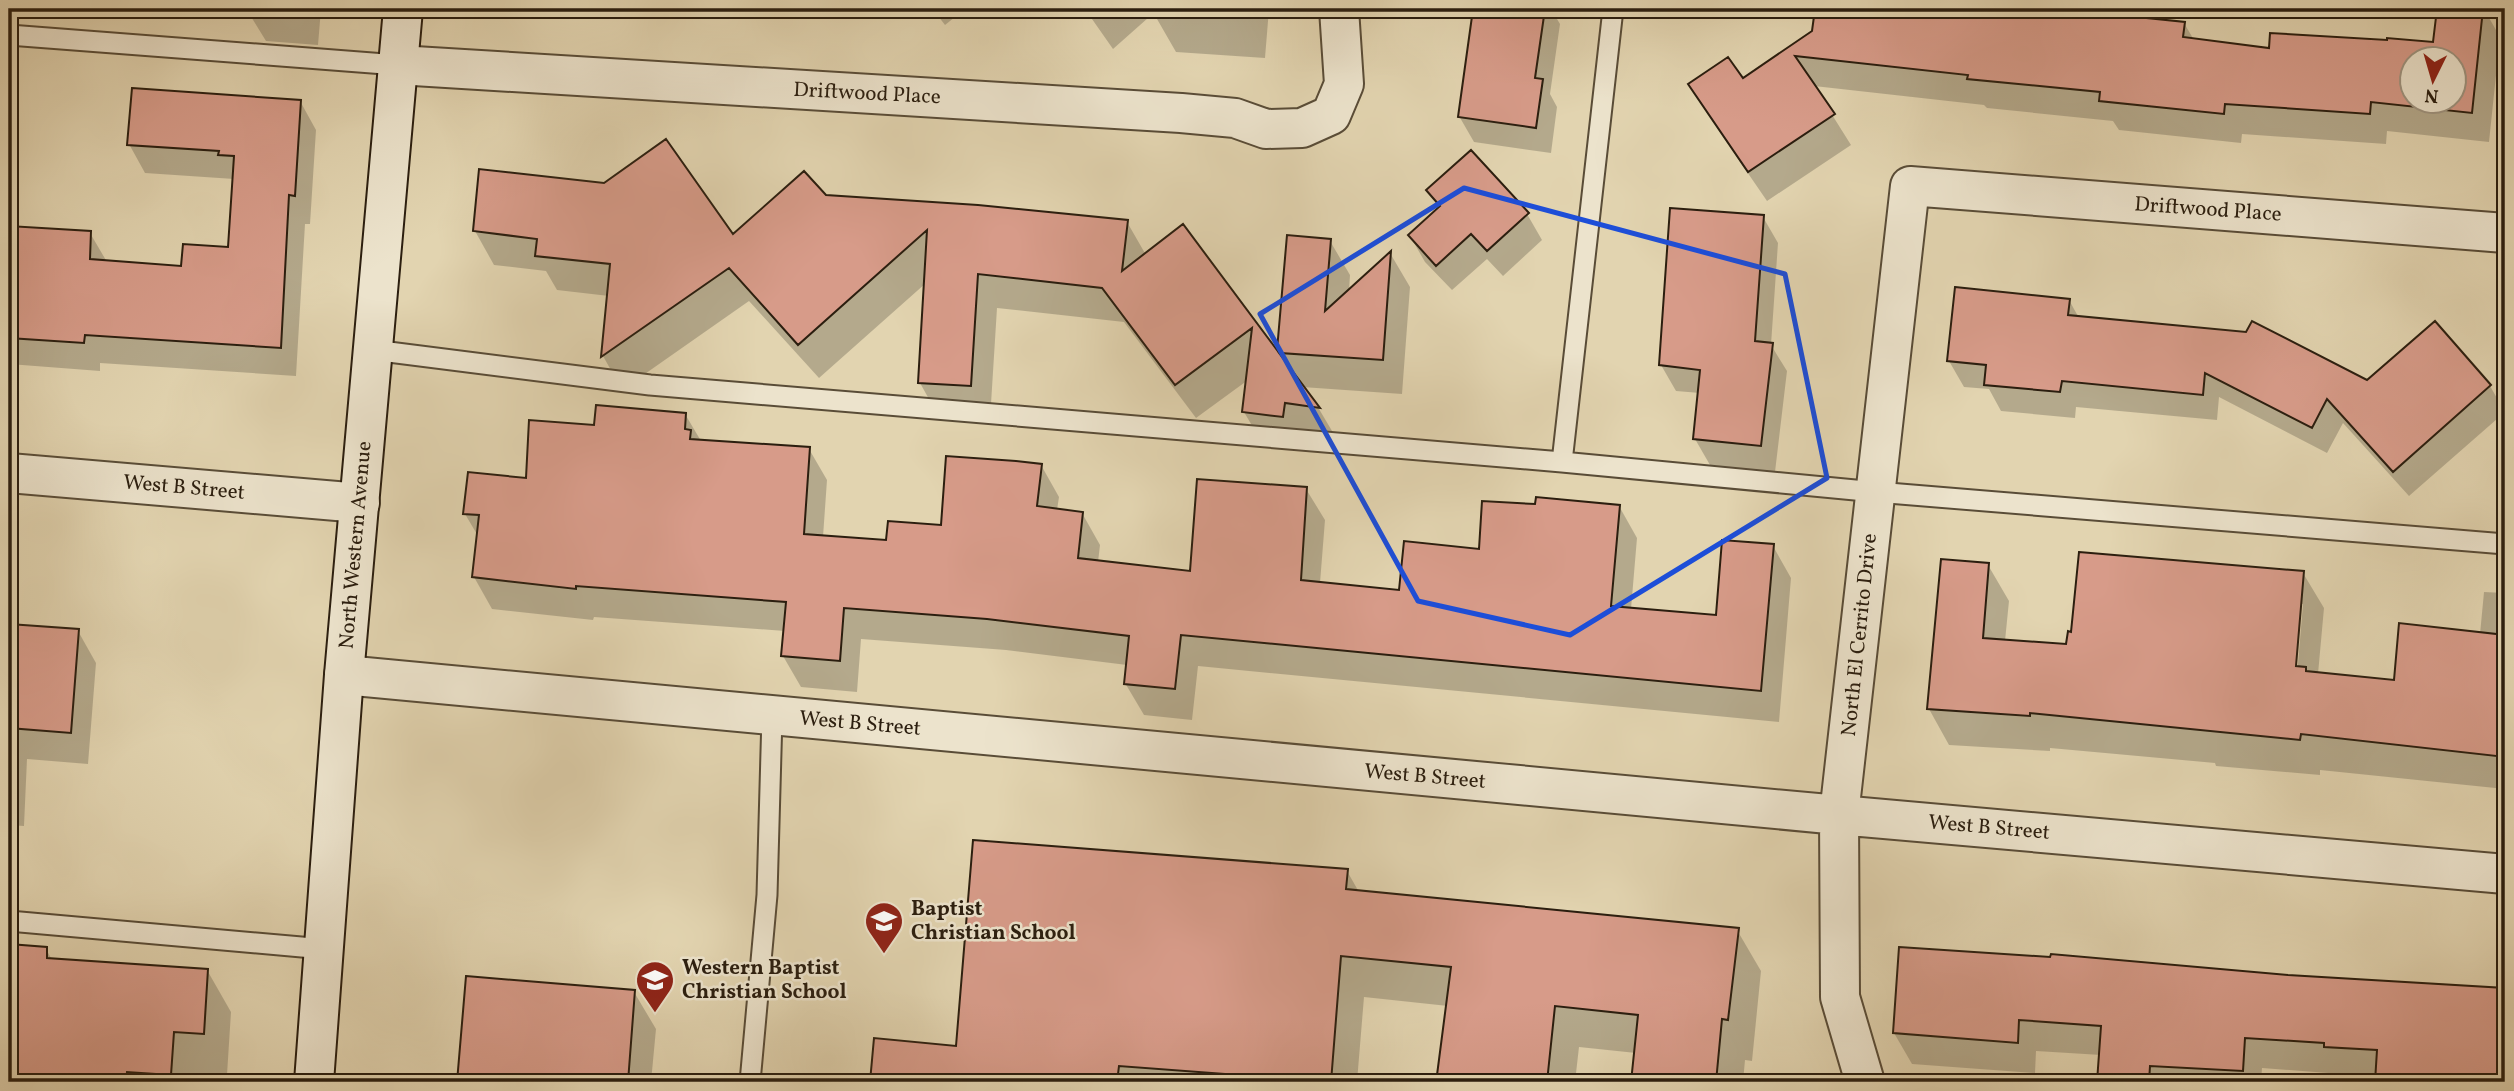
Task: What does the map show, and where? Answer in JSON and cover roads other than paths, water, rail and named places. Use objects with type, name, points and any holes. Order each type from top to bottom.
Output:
[{"type":"street","name":"North Western Avenue","points":[[314,1082],[344,675],[403,9]]},
{"type":"street","name":"Driftwood Place","points":[[398,65],[1181,113],[1235,118],[1266,129],[1302,128],[1331,115],[1344,85],[1339,9]]},
{"type":"street","name":"Driftwood Place","points":[[1910,186],[2505,233]]},
{"type":"street","name":"North El Cerrito Drive","points":[[1865,1082],[1840,997],[1839,815],[1910,186]]},
{"type":"street","name":"West B Street","points":[[9,473],[360,503]]},
{"type":"street","name":"West B Street","points":[[344,675],[1839,815],[2505,874]]},
{"type":"lane","points":[[1562,462],[1613,9]]},
{"type":"lane","points":[[9,35],[398,65]]},
{"type":"lane","points":[[373,351],[650,385],[2505,544]]},
{"type":"lane","points":[[750,1082],[766,895],[772,716]]},
{"type":"lane","points":[[9,921],[324,949]]},
{"type":"place","name":"Baptist Christian School","points":[[884,955]]},
{"type":"place","name":"Western Baptist Christian School","points":[[655,1014]]}]
